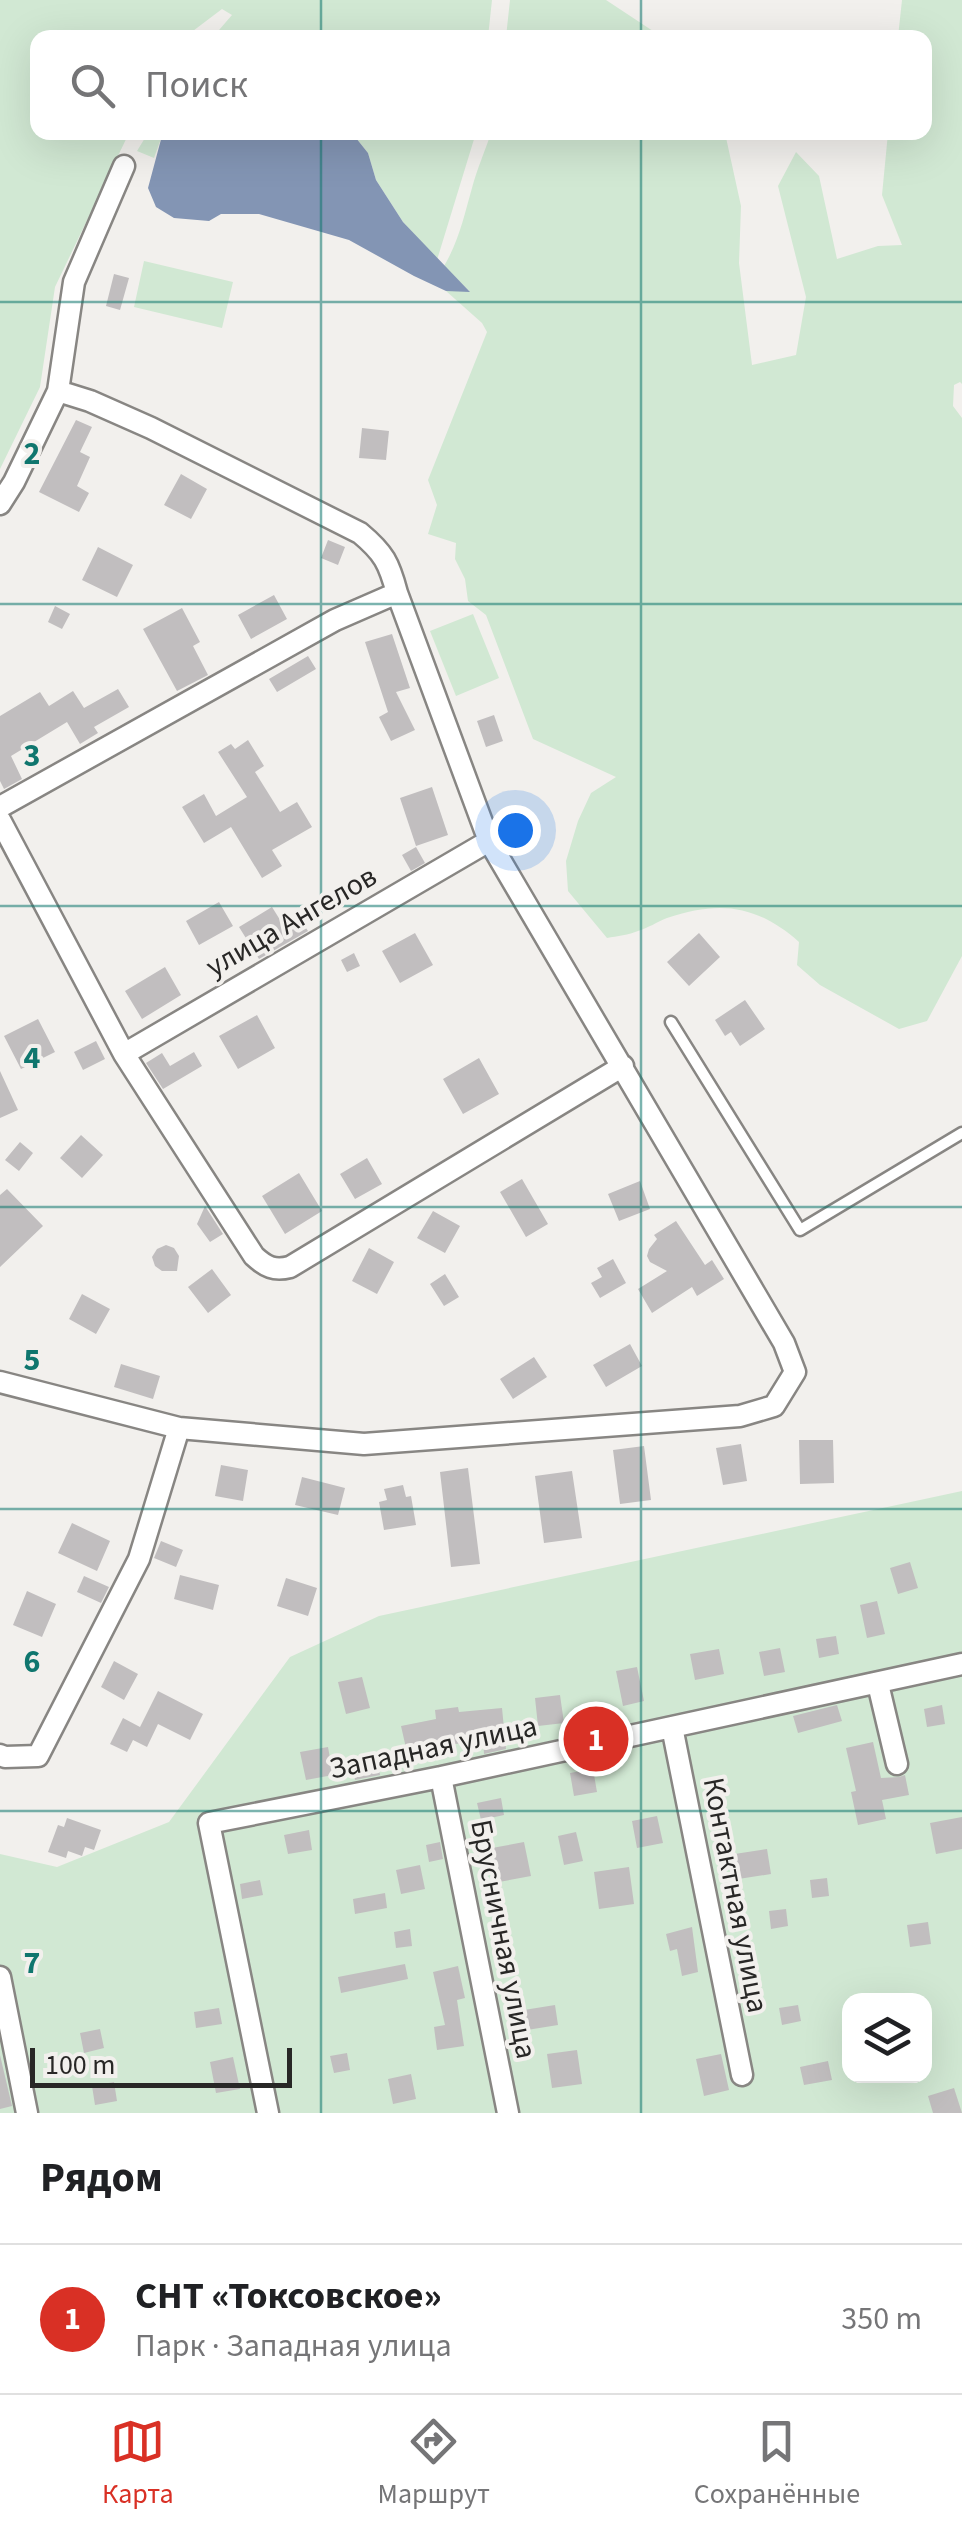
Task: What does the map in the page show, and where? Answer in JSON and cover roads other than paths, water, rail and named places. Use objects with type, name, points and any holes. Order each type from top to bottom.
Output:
[{"type":"street","points":[[0,504],[58,392],[74,282],[124,166]]},
{"type":"street","points":[[0,1382],[179,1428],[364,1444],[740,1416],[774,1406],[795,1372],[784,1343],[489,841],[389,562],[360,533],[150,428],[90,401],[58,392]]},
{"type":"street","points":[[0,807],[335,620],[397,593]]},
{"type":"street","points":[[0,820],[124,1054],[254,1256],[264,1265],[278,1270],[290,1267],[623,1066]]},
{"type":"street","name":"улица Ангелов","points":[[124,1054],[489,841]]},
{"type":"street","points":[[0,1755],[38,1756],[139,1559],[179,1428]]},
{"type":"street","name":"Западная улица","points":[[268,2113],[209,1824],[962,1664]]},
{"type":"street","points":[[878,1684],[897,1764]]},
{"type":"street","name":"Контактная улица","points":[[672,1727],[742,2075]]},
{"type":"street","name":"Брусничная улица","points":[[441,1777],[508,2113]]},
{"type":"street","points":[[0,1976],[27,2113]]},
{"type":"lane","points":[[671,1022],[800,1230],[962,1133]]},
{"type":"water","points":[[161,140],[358,140],[368,153],[376,180],[403,222],[470,292],[446,291],[349,240],[259,214],[221,214],[209,221],[174,218],[156,207],[148,188]]},
{"type":"place","name":"СНТ «Токсовское»","points":[[596,1739]]}]
